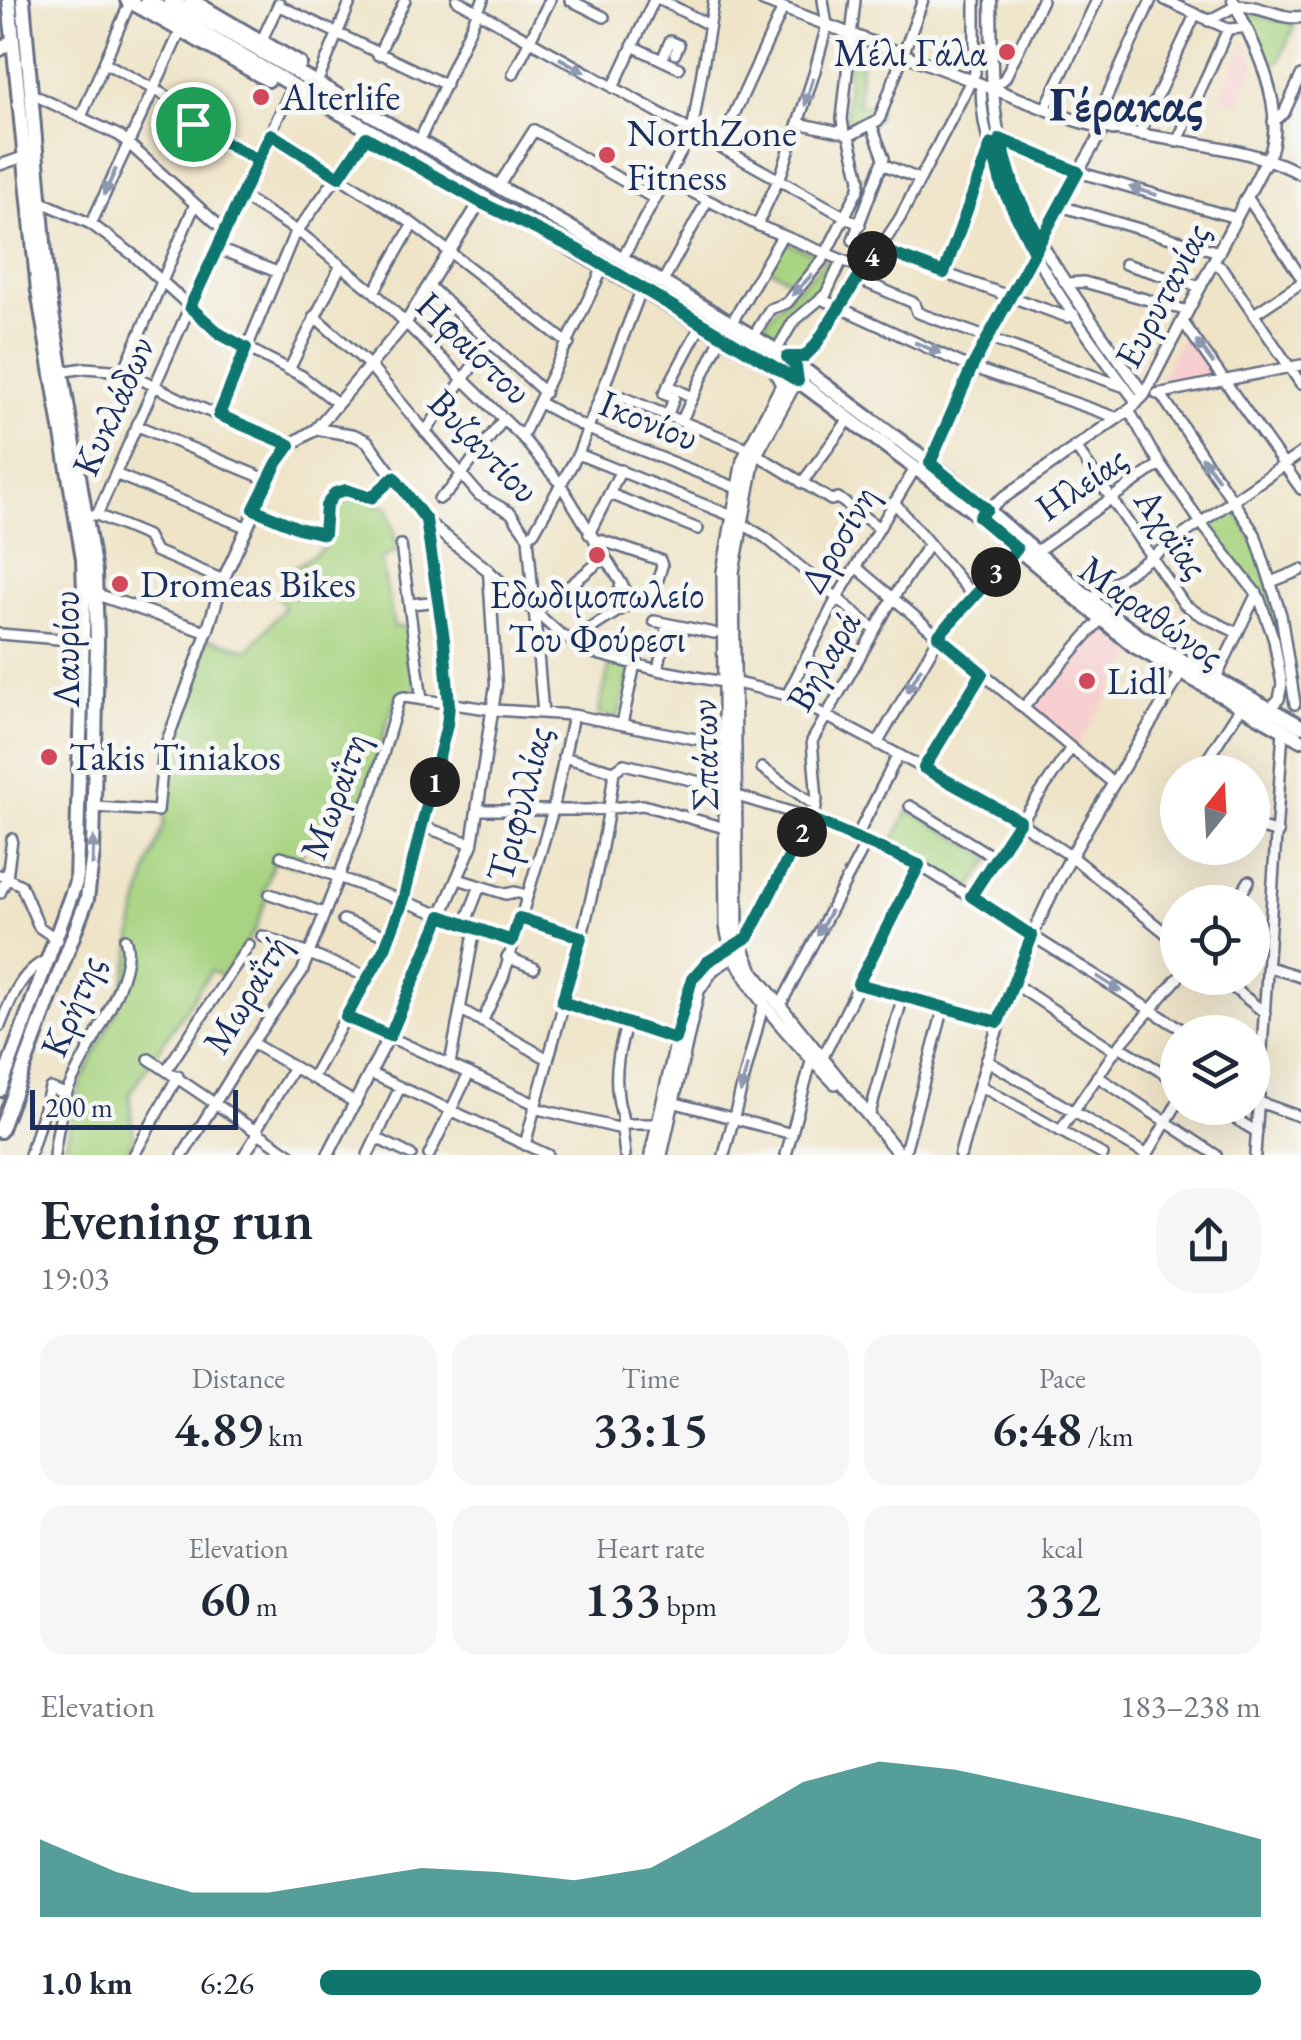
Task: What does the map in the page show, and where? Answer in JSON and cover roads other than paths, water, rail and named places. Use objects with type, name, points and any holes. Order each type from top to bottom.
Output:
[{"type":"main road","name":"Λαυρίου","points":[[8,0],[12,40],[22,63]]},
{"type":"main road","name":"Λαυρίου","points":[[0,1132],[64,964],[64,942],[77,872],[82,640],[90,592],[38,291],[22,63],[22,0]]},
{"type":"main road","name":"Μαραθώνος","points":[[146,0],[702,323],[753,337],[786,357],[1183,669],[1241,708],[1301,740]]},
{"type":"main road","name":"Μαραθώνος","points":[[170,0],[662,283],[763,359],[923,465]]},
{"type":"main road","name":"Μαραθώνος","points":[[128,1],[480,202],[576,249]]},
{"type":"main road","name":"Μαραθώνος","points":[[195,1],[502,182],[571,228]]},
{"type":"main road","points":[[0,50],[12,40]]},
{"type":"main road","points":[[0,65],[22,63]]},
{"type":"main road","points":[[0,65],[24,92]]},
{"type":"main road","name":"Λαυρίου","points":[[0,1090],[50,959],[64,942],[90,884],[94,806],[90,515],[60,372],[40,201],[30,156]]},
{"type":"main road","points":[[786,357],[798,381]]},
{"type":"main road","name":"Σπάτων","points":[[736,949],[728,682],[732,586],[737,488],[778,394],[780,377],[763,359]]},
{"type":"main road","name":"Σπάτων","points":[[736,519],[752,451],[798,381]]},
{"type":"main road","name":"Μαραθώνος","points":[[983,513],[1017,549],[1100,620],[1183,669],[1215,680],[1301,726]]},
{"type":"main road","name":"Σπάτων","points":[[730,792],[725,828],[736,949]]},
{"type":"main road","points":[[736,949],[764,1002],[818,1057]]},
{"type":"main road","points":[[736,949],[818,1057],[902,1155]]},
{"type":"main road","points":[[651,1155],[692,979],[707,962],[736,949]]},
{"type":"main road","points":[[661,1155],[698,990],[707,975],[736,949]]},
{"type":"street","points":[[320,76],[351,0]]},
{"type":"street","points":[[378,55],[405,0]]},
{"type":"street","points":[[457,0],[860,225]]},
{"type":"street","points":[[422,135],[483,0]]},
{"type":"street","points":[[512,74],[550,0]]},
{"type":"street","points":[[570,0],[604,17]]},
{"type":"street","points":[[613,88],[657,0],[710,25]]},
{"type":"street","points":[[622,259],[692,132],[714,0]]},
{"type":"street","points":[[762,0],[1099,127],[1268,158],[1301,174]]},
{"type":"street","points":[[758,225],[798,123],[828,25],[823,0]]},
{"type":"street","points":[[753,337],[770,309],[787,303],[826,255],[860,184],[847,134],[843,95],[855,0]]},
{"type":"street","points":[[798,123],[847,134],[879,120],[923,0]]},
{"type":"street","points":[[974,0],[976,69],[1002,187],[1034,252],[1137,403]]},
{"type":"street","points":[[842,260],[820,299],[793,322],[786,357],[798,358],[808,353],[900,218],[919,179],[982,85],[990,0]]},
{"type":"street","points":[[982,85],[1005,78],[1042,0]]},
{"type":"street","points":[[1045,109],[1097,0]]},
{"type":"street","name":"Δροσίνη","points":[[787,695],[837,598],[894,502],[923,465],[1078,172],[1151,0]]},
{"type":"street","points":[[1165,0],[1228,29],[1244,24]]},
{"type":"street","points":[[81,118],[128,1]]},
{"type":"street","points":[[261,42],[280,3],[336,36],[446,85]]},
{"type":"street","points":[[1208,21],[1235,3],[1301,18]]},
{"type":"street","points":[[1235,3],[1264,68],[1274,140],[1268,158]]},
{"type":"street","points":[[719,147],[783,8]]},
{"type":"street","points":[[1139,135],[1196,15]]},
{"type":"street","points":[[1177,142],[1228,29]]},
{"type":"street","points":[[91,224],[181,30]]},
{"type":"street","points":[[662,60],[670,41],[679,45],[675,54]]},
{"type":"street","points":[[632,46],[679,68]]},
{"type":"street","points":[[104,63],[221,126],[217,138],[258,160]]},
{"type":"street","points":[[1272,122],[1284,113],[1301,76]]},
{"type":"street","points":[[24,92],[128,142],[224,230]]},
{"type":"street","name":"Κυκλάδων","points":[[90,515],[138,426],[290,92]]},
{"type":"street","points":[[1294,93],[1301,104]]},
{"type":"street","points":[[872,126],[884,158],[854,242],[1067,317],[1074,314]]},
{"type":"street","points":[[502,182],[534,130],[655,199]]},
{"type":"street","points":[[271,134],[414,224],[570,344]]},
{"type":"street","points":[[219,415],[293,237],[366,137]]},
{"type":"street","points":[[995,142],[1078,172],[1236,218]]},
{"type":"street","points":[[995,142],[1040,240],[1137,403],[1160,464],[1257,593],[1274,640],[1282,692],[1269,709]]},
{"type":"street","points":[[944,273],[995,142]]},
{"type":"street","points":[[0,165],[30,156]]},
{"type":"street","name":"Ευρυτανίας","points":[[983,513],[1137,403],[1268,158]]},
{"type":"street","points":[[882,164],[919,179]]},
{"type":"street","points":[[666,179],[758,225],[842,260],[914,304],[917,312],[1125,387]]},
{"type":"street","name":"Ηφαίστου","points":[[241,196],[299,232],[374,292],[522,437],[561,485],[632,602]]},
{"type":"street","points":[[1247,197],[1301,280],[1254,314]]},
{"type":"street","points":[[40,201],[91,224],[132,254],[220,334],[289,370],[336,402]]},
{"type":"street","points":[[662,283],[707,201]]},
{"type":"street","points":[[94,806],[158,811],[164,750],[208,632],[222,580],[268,480],[290,445],[316,428],[405,324],[480,202]]},
{"type":"street","points":[[124,370],[195,204]]},
{"type":"street","points":[[1060,206],[1216,258],[1295,366],[1301,384]]},
{"type":"street","points":[[374,292],[414,224]]},
{"type":"street","points":[[681,422],[726,330],[782,236]]},
{"type":"street","points":[[216,248],[277,272]]},
{"type":"street","points":[[1125,264],[1201,287]]},
{"type":"street","points":[[289,370],[341,265]]},
{"type":"street","points":[[522,437],[570,344],[604,266]]},
{"type":"street","points":[[1068,283],[1084,282],[1186,317],[1225,381],[1301,489]]},
{"type":"street","name":"Ικονίου","points":[[430,286],[542,398],[588,430],[737,488]]},
{"type":"street","points":[[528,536],[578,454],[642,288]]},
{"type":"street","points":[[820,299],[972,367],[1118,418]]},
{"type":"street","name":"Βυζαντίου","points":[[314,316],[369,365],[478,495],[511,513],[528,536],[543,713]]},
{"type":"street","points":[[668,417],[673,391],[702,323]]},
{"type":"street","points":[[425,432],[490,342]]},
{"type":"street","points":[[1137,403],[1160,393],[1295,366]]},
{"type":"street","points":[[60,372],[85,368],[124,370],[290,445]]},
{"type":"street","points":[[605,390],[752,451],[831,500],[840,494],[879,528]]},
{"type":"street","points":[[673,391],[692,397]]},
{"type":"street","points":[[1160,393],[1256,534],[1281,615],[1296,704]]},
{"type":"street","points":[[802,484],[850,418]]},
{"type":"street","points":[[439,499],[503,420]]},
{"type":"street","points":[[138,426],[268,480]]},
{"type":"street","points":[[316,428],[362,438],[378,452],[426,520],[574,643],[597,655],[654,669],[787,695],[1020,821],[1072,857],[1160,928]]},
{"type":"street","name":"Αχαΐας","points":[[1075,446],[1191,610],[1238,633]]},
{"type":"street","points":[[1091,599],[1301,453]]},
{"type":"street","points":[[578,454],[736,519],[766,538],[875,630]]},
{"type":"street","name":"Ηλείας","points":[[1037,552],[1160,464]]},
{"type":"street","points":[[574,643],[585,631],[642,596],[654,595],[662,562],[592,538],[620,470]]},
{"type":"street","points":[[115,474],[246,527]]},
{"type":"street","points":[[254,509],[298,528],[324,534],[326,506],[335,493],[346,490],[371,498],[394,477]]},
{"type":"street","points":[[610,494],[698,528]]},
{"type":"street","points":[[894,502],[974,597]]},
{"type":"street","points":[[90,515],[147,536],[155,552],[222,580]]},
{"type":"street","points":[[312,1078],[390,937],[438,769],[449,705],[426,520]]},
{"type":"street","name":"Βηλαρά","points":[[736,949],[758,922],[812,818],[816,806],[811,744],[893,598],[929,544]]},
{"type":"street","points":[[401,545],[422,700],[495,710],[574,714],[716,743]]},
{"type":"street","points":[[878,744],[938,636],[1017,549]]},
{"type":"street","points":[[534,610],[604,558]]},
{"type":"street","points":[[856,567],[1114,784]]},
{"type":"street","points":[[1271,582],[1301,570]]},
{"type":"street","points":[[328,1155],[390,1036],[472,844],[495,710],[489,571]]},
{"type":"street","points":[[612,617],[621,584]]},
{"type":"street","points":[[90,592],[208,632]]},
{"type":"street","points":[[1215,680],[1257,593]]},
{"type":"street","points":[[410,604],[439,602]]},
{"type":"street","points":[[1023,708],[1100,620]]},
{"type":"street","points":[[654,621],[714,633]]},
{"type":"street","points":[[654,669],[666,624]]},
{"type":"street","points":[[0,634],[82,640]]},
{"type":"street","points":[[622,724],[635,664]]},
{"type":"street","points":[[960,1155],[998,1022],[1032,936],[1072,857],[1183,669]]},
{"type":"street","points":[[924,768],[982,673]]},
{"type":"street","points":[[1282,692],[1292,691],[1301,673]]},
{"type":"street","name":"Μωραΐτη","points":[[324,913],[374,785],[399,699],[422,700]]},
{"type":"street","points":[[1210,755],[1241,708]]},
{"type":"street","name":"Τριφυλλίας","points":[[482,1022],[500,986],[553,810],[574,714]]},
{"type":"street","points":[[1270,953],[1283,730]]},
{"type":"street","points":[[971,896],[1070,748]]},
{"type":"street","points":[[856,836],[898,754]]},
{"type":"street","points":[[563,757],[614,770],[624,764],[730,792],[856,836],[919,865],[1160,1015]]},
{"type":"street","points":[[762,768],[816,806]]},
{"type":"street","points":[[529,1149],[534,1106],[598,874],[614,770]]},
{"type":"street","points":[[479,810],[642,805],[725,828]]},
{"type":"street","points":[[910,806],[996,858]]},
{"type":"street","points":[[422,826],[472,844]]},
{"type":"street","points":[[1270,830],[1278,833]]},
{"type":"street","points":[[0,892],[12,840]]},
{"type":"street","points":[[780,1006],[867,841]]},
{"type":"street","points":[[281,856],[512,941]]},
{"type":"street","points":[[786,1155],[818,1057],[919,865]]},
{"type":"street","points":[[3,877],[21,886],[39,927],[64,942]]},
{"type":"street","points":[[458,879],[506,894],[526,895]]},
{"type":"street","points":[[450,1064],[470,926],[480,886]]},
{"type":"street","points":[[270,894],[324,913]]},
{"type":"street","name":"Μωραΐτή","points":[[184,1155],[252,1043],[300,976],[324,913]]},
{"type":"street","points":[[519,918],[581,937]]},
{"type":"street","points":[[343,920],[390,937]]},
{"type":"street","points":[[262,936],[369,978]]},
{"type":"street","name":"Κρήτης","points":[[54,1155],[66,1094],[119,989],[129,948],[125,939]]},
{"type":"street","points":[[168,1069],[249,945]]},
{"type":"street","points":[[507,958],[534,968]]},
{"type":"street","points":[[0,1026],[19,986],[39,964],[50,959],[64,964]]},
{"type":"street","points":[[1270,968],[1301,978]]},
{"type":"street","points":[[1014,983],[1160,1072]]},
{"type":"street","points":[[858,984],[998,1022]]},
{"type":"street","points":[[1060,1131],[1117,1048],[1163,995]]},
{"type":"street","points":[[1242,995],[1265,1013]]},
{"type":"street","points":[[1265,1013],[1267,995]]},
{"type":"street","points":[[869,1117],[903,996]]},
{"type":"street","points":[[562,1002],[675,1039]]},
{"type":"street","points":[[724,1155],[764,1002]]},
{"type":"street","points":[[902,1155],[944,1007]]},
{"type":"street","points":[[460,1009],[548,1059]]},
{"type":"street","points":[[346,1017],[534,1106],[623,1126],[658,1124]]},
{"type":"street","points":[[626,1155],[617,1094],[617,1056],[627,1022]]},
{"type":"street","points":[[252,1043],[356,1102]]},
{"type":"street","points":[[150,1058],[291,1155]]},
{"type":"street","points":[[986,1060],[1147,1155],[1164,1125]]},
{"type":"street","points":[[244,1155],[294,1067]]},
{"type":"street","points":[[429,1155],[468,1073]]},
{"type":"street","points":[[372,1074],[548,1155]]},
{"type":"street","points":[[134,1155],[178,1076]]},
{"type":"street","points":[[1097,1076],[1160,1118]]},
{"type":"street","points":[[979,1085],[1102,1155]]},
{"type":"street","points":[[368,1155],[400,1087]]},
{"type":"street","points":[[30,1155],[50,1088],[66,1094]]},
{"type":"street","points":[[672,1102],[792,1134]]},
{"type":"street","points":[[1270,1105],[1300,1115]]},
{"type":"street","points":[[1171,1125],[1216,1155]]},
{"type":"street","points":[[1246,1125],[1257,1132]]},
{"type":"street","points":[[1255,1155],[1257,1125]]},
{"type":"street","points":[[376,1138],[411,1155]]},
{"type":"place","name":"Μέλι Γάλα","points":[[1007,52]]},
{"type":"place","name":"Alterlife","points":[[261,97]]},
{"type":"place","name":"NorthZone Fitness","points":[[607,155]]},
{"type":"place","name":"Εδωδιμοπωλείο Του Φούρεσι","points":[[597,555]]},
{"type":"place","name":"Dromeas Bikes","points":[[120,584]]},
{"type":"place","name":"Lidl","points":[[1087,681]]},
{"type":"place","name":"Takis Tiniakos","points":[[49,757]]},
{"type":"district","name":"Γέρακας","points":[[1126,104]]}]
